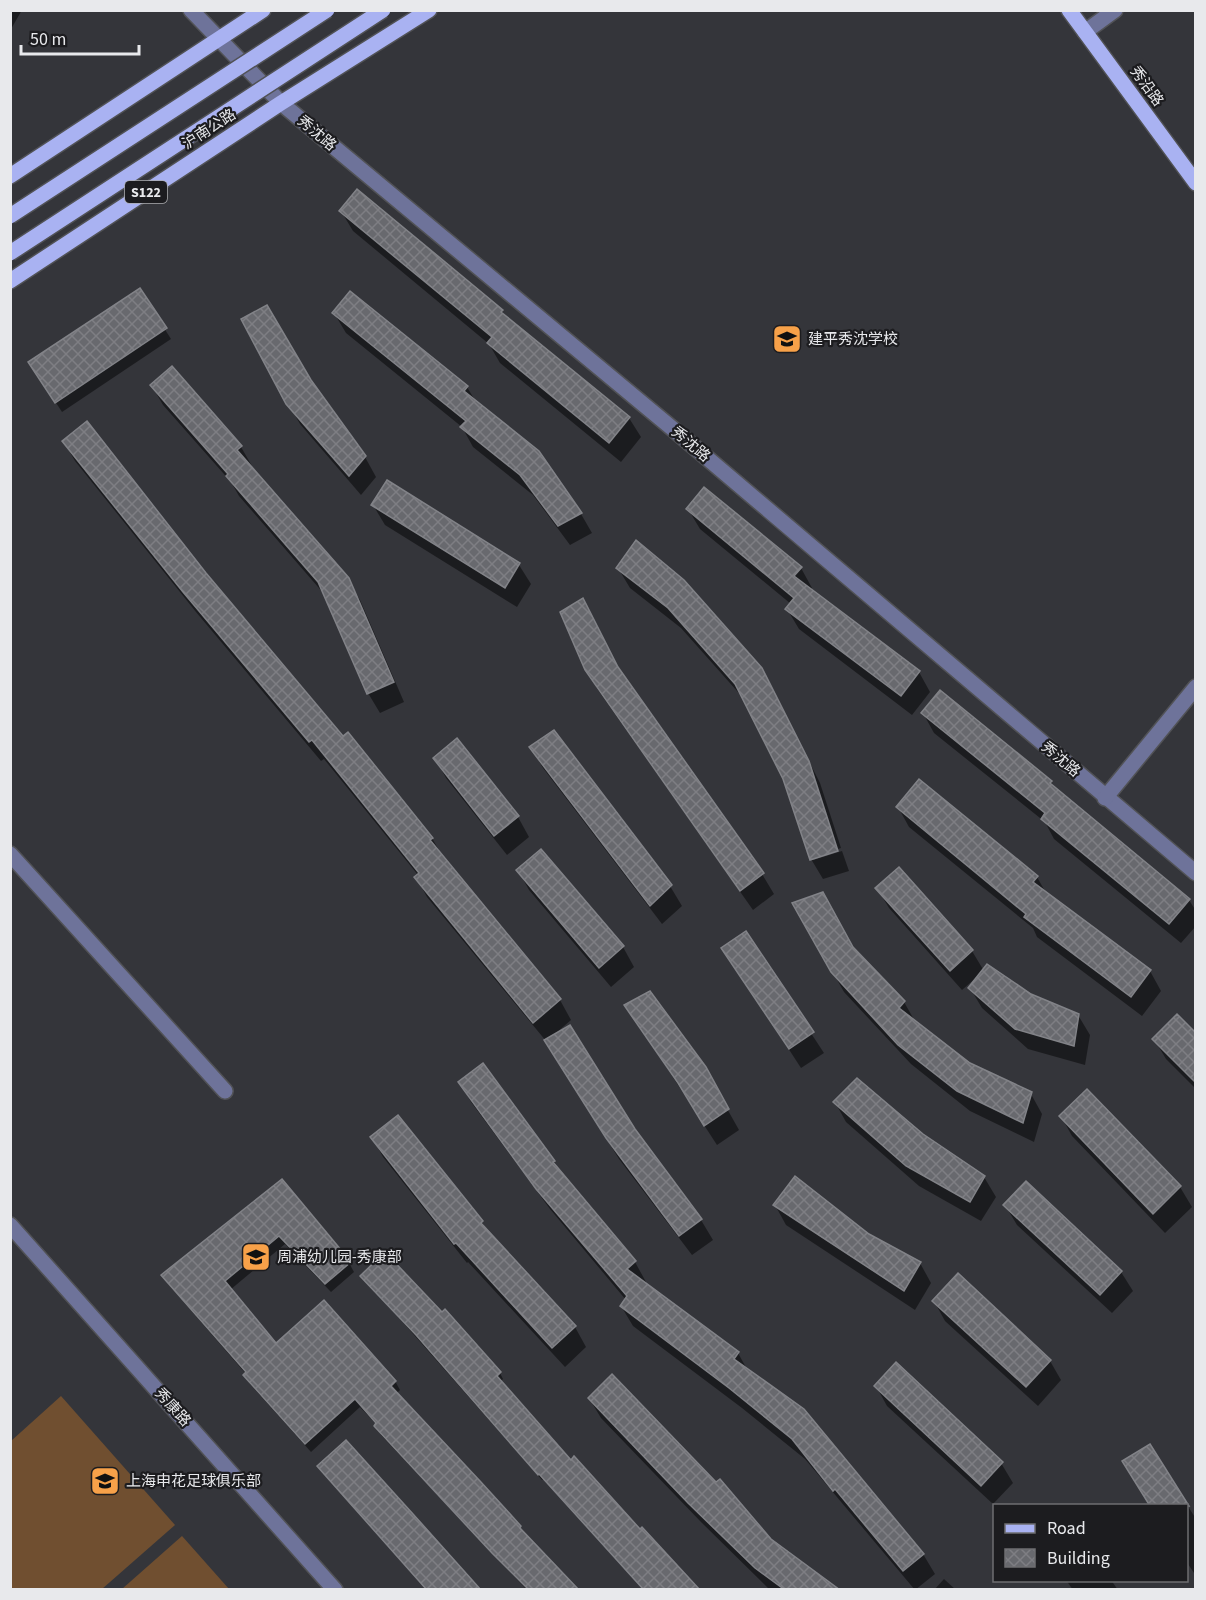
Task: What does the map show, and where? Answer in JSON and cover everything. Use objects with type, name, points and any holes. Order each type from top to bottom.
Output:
[{"type":"main road","points":[[10,176],[263,10]]},
{"type":"main road","points":[[10,216],[327,10]]},
{"type":"main road","points":[[10,253],[383,10]]},
{"type":"main road","name":"沪南公路","points":[[10,280],[281,103],[429,10]]},
{"type":"main road","name":"秀沿路","points":[[1069,10],[1196,183]]},
{"type":"street","name":"秀沈路","points":[[190,10],[281,103],[673,429],[1196,873]]},
{"type":"street","points":[[1085,32],[1115,10]]},
{"type":"street","points":[[1106,798],[1196,687]]},
{"type":"street","points":[[10,854],[225,1091]]},
{"type":"street","name":"秀康路","points":[[10,1225],[335,1590]]},
{"type":"shaded area","points":[[61,1396],[175,1525],[102,1589],[11,1589],[11,1441]]},
{"type":"shaded area","points":[[182,1536],[229,1589],[122,1589]]},
{"type":"building","points":[[357,189],[503,310],[501,312],[630,417],[609,443],[487,343],[492,337],[339,211]]},
{"type":"building","points":[[140,288],[167,328],[55,403],[28,362]]},
{"type":"building","points":[[350,291],[468,386],[464,391],[539,451],[582,513],[558,526],[520,475],[460,427],[466,421],[332,313]]},
{"type":"building","points":[[267,305],[311,380],[366,456],[349,476],[286,404],[241,319]]},
{"type":"building","points":[[172,366],[242,446],[237,450],[349,578],[394,682],[367,694],[318,582],[150,385]]},
{"type":"building","points":[[87,421],[206,573],[343,736],[348,732],[433,838],[430,840],[561,999],[533,1023],[414,877],[419,873],[312,740],[309,742],[183,592],[62,441]]},
{"type":"building","points":[[387,480],[520,563],[505,588],[371,505]]},
{"type":"building","points":[[704,487],[802,567],[794,576],[920,671],[901,696],[785,609],[794,598],[686,509]]},
{"type":"building","points":[[636,540],[684,580],[762,668],[809,761],[838,851],[810,860],[783,779],[735,684],[668,608],[616,568]]},
{"type":"building","points":[[583,598],[618,667],[764,873],[740,891],[585,670],[560,612]]},
{"type":"building","points":[[940,690],[1052,781],[1050,783],[1190,899],[1169,924],[1041,819],[1045,813],[921,713]]},
{"type":"building","points":[[554,730],[672,885],[650,906],[529,747]]},
{"type":"building","points":[[457,738],[519,816],[494,836],[433,758]]},
{"type":"building","points":[[919,779],[1038,876],[1033,882],[1151,970],[1131,997],[1024,917],[1026,914],[896,807]]},
{"type":"building","points":[[541,849],[624,946],[599,968],[516,870]]},
{"type":"building","points":[[899,867],[973,950],[950,971],[875,888]]},
{"type":"building","points":[[823,892],[853,947],[905,1001],[899,1008],[970,1063],[1032,1092],[1023,1123],[957,1091],[898,1045],[831,972],[792,903]]},
{"type":"building","points":[[746,931],[814,1032],[789,1049],[721,948]]},
{"type":"building","points":[[987,964],[1031,994],[1079,1014],[1074,1046],[1015,1029],[968,988]]},
{"type":"building","points":[[650,991],[706,1067],[729,1109],[704,1126],[678,1083],[624,1005]]},
{"type":"building","points":[[1177,1014],[1196,1033],[1196,1083],[1152,1039]]},
{"type":"building","points":[[570,1025],[635,1129],[702,1219],[679,1236],[606,1138],[544,1040]]},
{"type":"building","points":[[483,1063],[555,1161],[553,1162],[636,1261],[627,1269],[739,1352],[734,1359],[804,1409],[924,1554],[903,1571],[835,1489],[833,1491],[792,1439],[729,1388],[620,1306],[627,1296],[536,1189],[458,1082]]},
{"type":"building","points":[[857,1078],[923,1134],[985,1176],[970,1202],[906,1166],[833,1102]]},
{"type":"building","points":[[1087,1089],[1181,1186],[1153,1214],[1059,1116]]},
{"type":"building","points":[[398,1115],[483,1221],[481,1223],[576,1326],[552,1348],[456,1243],[454,1244],[370,1137]]},
{"type":"building","points":[[795,1176],[869,1234],[921,1262],[904,1291],[773,1205]]},
{"type":"building","points":[[282,1179],[351,1262],[325,1284],[279,1236],[225,1281],[276,1343],[324,1300],[396,1381],[391,1386],[579,1590],[529,1590],[374,1426],[376,1423],[355,1399],[305,1444],[243,1375],[246,1372],[161,1275]]},
{"type":"building","points":[[1026,1181],[1122,1271],[1100,1295],[1003,1205]]},
{"type":"building","points":[[385,1252],[442,1312],[445,1309],[501,1372],[497,1376],[571,1460],[574,1456],[640,1529],[642,1527],[700,1590],[644,1590],[538,1475],[416,1335],[360,1276]]},
{"type":"building","points":[[958,1273],[1051,1360],[1026,1387],[932,1301]]},
{"type":"building","points":[[896,1362],[1003,1462],[981,1486],[874,1386]]},
{"type":"building","points":[[612,1374],[716,1482],[720,1479],[771,1539],[840,1590],[785,1590],[755,1568],[688,1503],[588,1398]]},
{"type":"building","points":[[346,1440],[481,1590],[427,1590],[317,1466]]},
{"type":"building","points":[[1150,1444],[1188,1504],[1149,1504],[1122,1461]]},
{"type":"place","name":"建平秀沈学校","points":[[787,339]]},
{"type":"place","name":"周浦幼儿园-秀康部","points":[[256,1257]]},
{"type":"place","name":"上海申花足球俱乐部","points":[[105,1481]]}]
